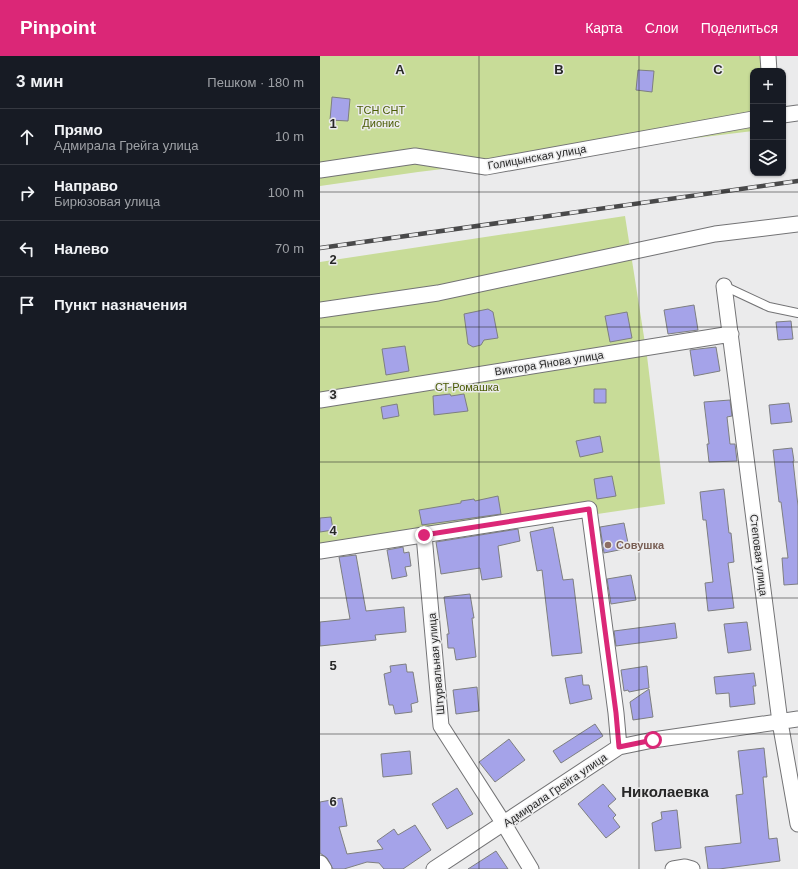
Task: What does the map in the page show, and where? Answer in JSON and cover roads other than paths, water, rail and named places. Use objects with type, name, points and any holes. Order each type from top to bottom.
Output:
[{"type":"street","points":[[768,56],[769,68]]},
{"type":"street","points":[[786,115],[798,113]]},
{"type":"street","name":"Голицынская улица","points":[[320,170],[415,156],[486,167],[750,120]]},
{"type":"street","points":[[320,310],[438,293],[715,234],[798,224]]},
{"type":"street","name":"Степовая улица","points":[[724,286],[780,722],[798,824]]},
{"type":"street","name":"Виктора Янова улица","points":[[320,400],[731,334]]},
{"type":"street","points":[[320,551],[589,509],[616,713],[619,747]]},
{"type":"street","name":"Штурвальная улица","points":[[424,535],[441,726],[531,869]]},
{"type":"street","name":"Адмирала Грейга улица","points":[[434,869],[619,747],[653,740],[798,719]]},
{"type":"street","points":[[320,863],[324,869]]},
{"type":"street","points":[[673,869],[684,867],[692,869]]},
{"type":"lane","points":[[724,286],[769,307],[798,313]]},
{"type":"railway","points":[[320,248],[798,181]]},
{"type":"place","name":"Совушка","points":[[608,545]]},
{"type":"district","name":"Николаевка","points":[[665,791]]},
{"type":"park label","name":"ТСН СНТ Дионис","points":[[381,116]]},
{"type":"park label","name":"СТ Ромашка","points":[[467,387]]}]
